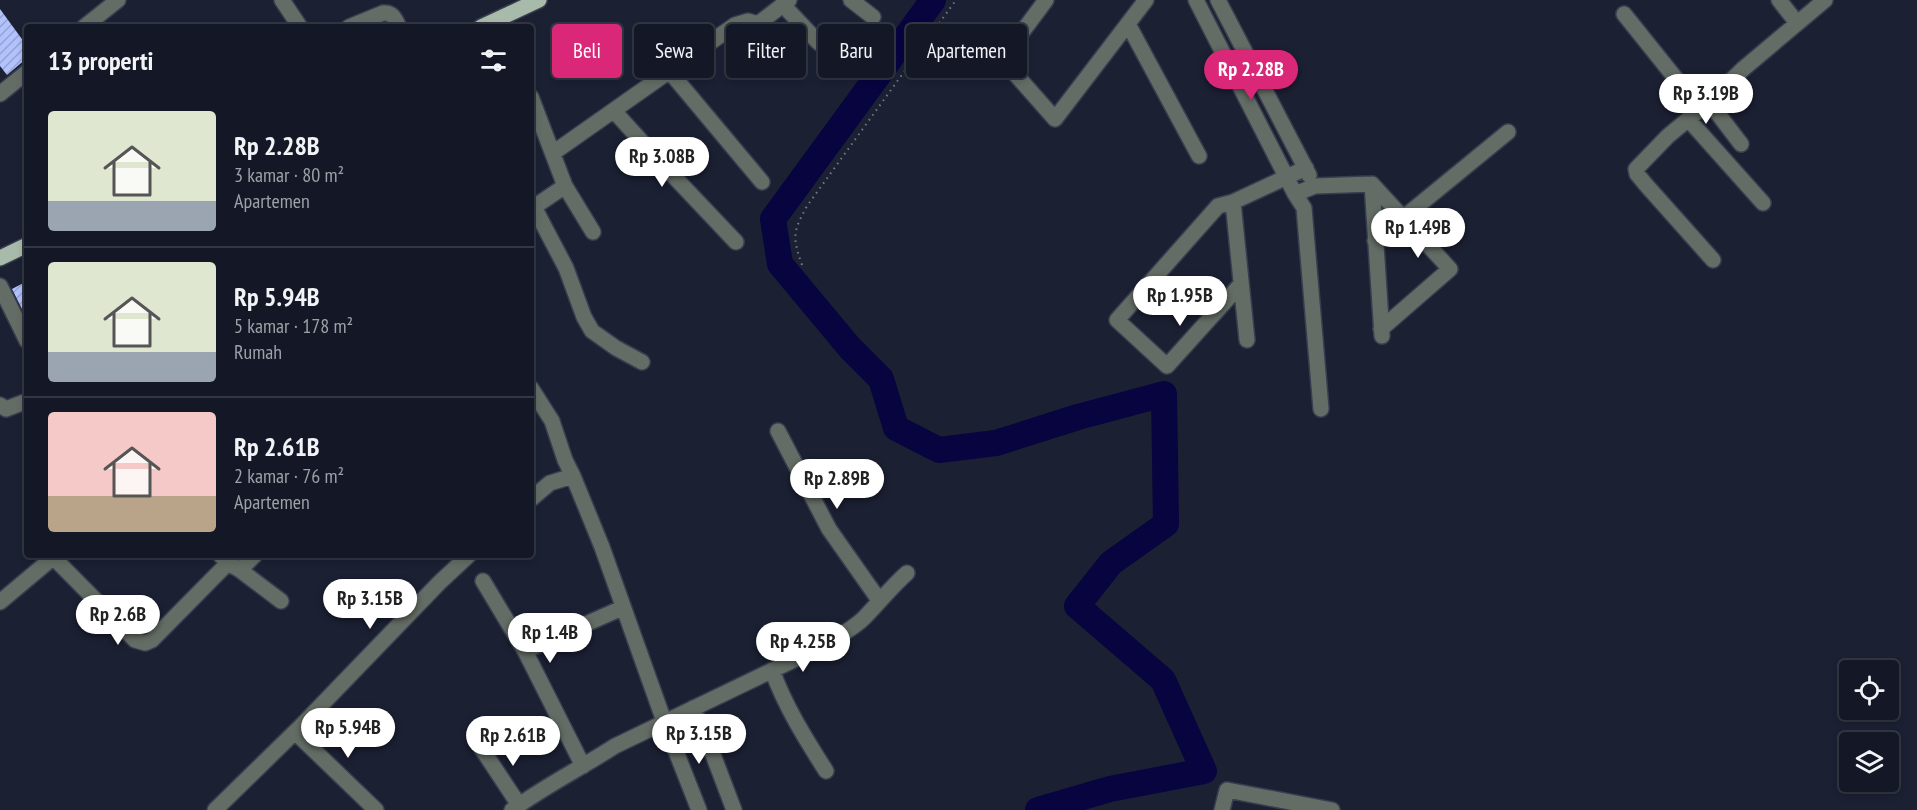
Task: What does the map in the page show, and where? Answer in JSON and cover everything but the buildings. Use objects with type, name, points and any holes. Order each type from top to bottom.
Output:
[{"type":"main road","points":[[499,23],[539,0]]},
{"type":"main road","points":[[0,258],[24,246]]},
{"type":"street","points":[[88,24],[118,0]]},
{"type":"street","points":[[282,0],[298,24]]},
{"type":"street","points":[[851,0],[873,16]]},
{"type":"street","points":[[1046,0],[1002,59],[1055,119],[1146,0]]},
{"type":"street","points":[[1196,0],[1304,208],[1321,409]]},
{"type":"street","points":[[1218,0],[1315,186]]},
{"type":"street","points":[[1779,0],[1797,23]]},
{"type":"street","points":[[1713,260],[1647,186],[1637,174],[1636,169],[1743,69],[1825,0]]},
{"type":"street","points":[[714,41],[735,26],[748,21],[759,24],[786,3],[818,42]]},
{"type":"street","points":[[356,24],[388,12],[397,24]]},
{"type":"street","points":[[1624,15],[1694,100],[1708,102],[1741,144]]},
{"type":"street","points":[[1212,30],[1229,21]]},
{"type":"street","points":[[1128,24],[1199,156]]},
{"type":"street","points":[[0,94],[24,74]]},
{"type":"street","points":[[553,153],[661,78]]},
{"type":"street","points":[[675,78],[762,182]]},
{"type":"street","points":[[534,105],[566,186],[593,232]]},
{"type":"street","points":[[614,111],[736,242]]},
{"type":"street","points":[[1259,124],[1277,115]]},
{"type":"street","points":[[1688,119],[1763,203]]},
{"type":"street","points":[[1376,241],[1402,217],[1508,132]]},
{"type":"street","points":[[1241,284],[1167,366],[1117,320],[1218,206],[1233,202],[1306,168]]},
{"type":"street","points":[[1295,194],[1315,186],[1372,184],[1449,269],[1381,332],[1372,184]]},
{"type":"street","points":[[534,207],[566,186]]},
{"type":"street","points":[[1233,202],[1247,340]]},
{"type":"street","points":[[534,212],[566,268],[584,317],[592,331],[616,348],[642,362]]},
{"type":"street","points":[[0,286],[24,335]]},
{"type":"street","points":[[534,396],[552,421],[565,460],[602,547],[622,608],[699,810]]},
{"type":"street","points":[[0,405],[6,409],[24,402]]},
{"type":"street","points":[[778,431],[829,529],[879,600]]},
{"type":"street","points":[[534,496],[550,483],[573,476]]},
{"type":"street","points":[[0,602],[52,558]]},
{"type":"street","points":[[56,558],[135,640],[145,644],[152,640],[229,563],[245,558]]},
{"type":"street","points":[[215,810],[466,558]]},
{"type":"street","points":[[229,563],[281,601]]},
{"type":"street","points":[[480,746],[515,808],[533,794],[615,746],[825,645],[853,627],[907,573]]},
{"type":"street","points":[[483,581],[525,651],[584,766]]},
{"type":"street","points":[[525,651],[622,608]]},
{"type":"street","points":[[772,670],[780,693],[826,771]]},
{"type":"street","points":[[693,708],[734,810]]},
{"type":"street","points":[[295,732],[376,810]]},
{"type":"street","points":[[1222,810],[1227,790],[1279,805],[1332,810]]},
{"type":"path","points":[[802,265],[795,243],[795,232],[807,206],[956,0]]},
{"type":"waterway","points":[[933,0],[773,219],[780,264],[850,348],[881,379],[896,428],[939,450],[996,443],[1078,417],[1164,394],[1166,524],[1111,563],[1077,606],[1163,680],[1204,771],[1110,789],[1038,810]]}]
